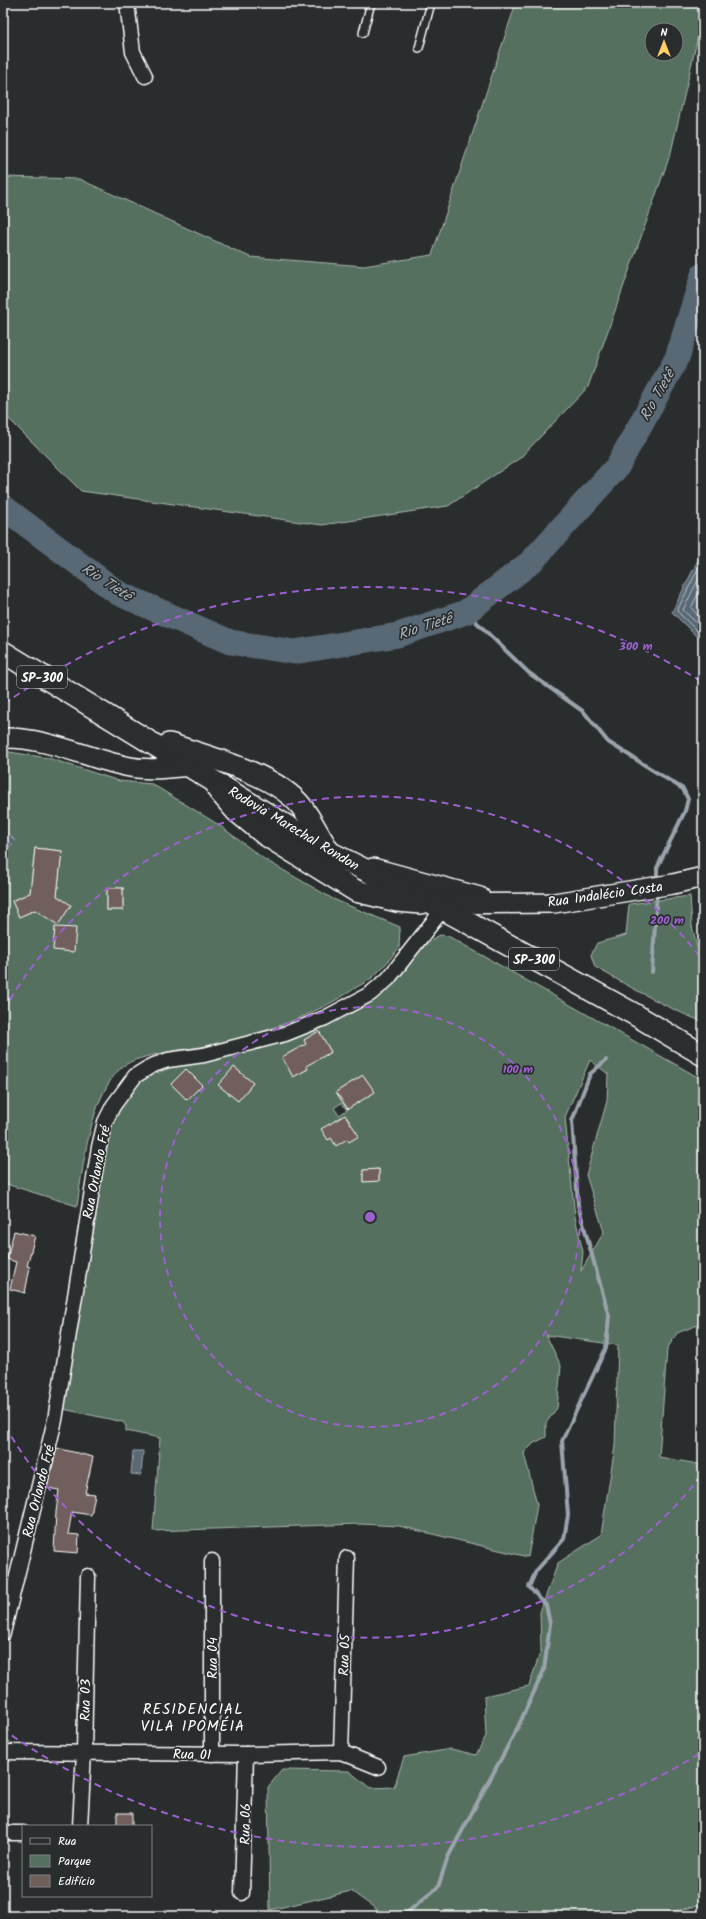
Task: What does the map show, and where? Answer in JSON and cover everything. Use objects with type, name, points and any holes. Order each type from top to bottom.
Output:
[{"type":"main road","name":"Rodovia Marechal Rondon","points":[[3,652],[190,766],[208,778],[237,802],[329,852],[439,906],[634,1014],[703,1056]]},
{"type":"main road","points":[[138,734],[255,774],[282,788],[300,805],[329,852]]},
{"type":"main road","points":[[3,738],[40,740],[126,766],[142,768],[190,766]]},
{"type":"main road","points":[[255,774],[246,777],[241,781],[237,802],[264,834],[356,891],[397,901],[439,906]]},
{"type":"main road","name":"Rua Indalécio Costa","points":[[352,863],[507,904]]},
{"type":"main road","name":"Rua Indalécio Costa","points":[[439,906],[554,903],[634,891],[703,878]]},
{"type":"main road","name":"Rodovia Marechal Rondon","points":[[634,1014],[703,1044]]},
{"type":"street","points":[[127,3],[133,52],[145,76]]},
{"type":"street","name":"Rua Orlando Fré","points":[[3,1633],[55,1420],[99,1147],[105,1122],[113,1106],[135,1076],[151,1066],[168,1060],[204,1055],[286,1034],[325,1018],[370,994],[388,979],[439,906]]},
{"type":"street","name":"Rua 05","points":[[341,1752],[347,1558]]},
{"type":"street","name":"Rua 04","points":[[212,1561],[212,1754]]},
{"type":"street","name":"Rua 03","points":[[80,1825],[84,1752],[88,1576]]},
{"type":"street","name":"Rua 01","points":[[3,1752],[246,1754],[341,1752],[378,1767]]},
{"type":"street","name":"Rua 06","points":[[242,1893],[246,1754]]},
{"type":"street","points":[[3,1833],[22,1833]]},
{"type":"lane","points":[[363,33],[371,3]]},
{"type":"lane","points":[[419,48],[431,3]]},
{"type":"green space","points":[[516,3],[703,3],[703,15],[671,152],[588,387],[520,458],[448,506],[322,525],[81,491],[3,413],[3,177],[79,179],[250,257],[364,266],[432,255]]},
{"type":"green space","points":[[3,751],[48,758],[119,781],[152,784],[219,825],[264,859],[333,899],[400,927],[399,948],[383,967],[370,979],[323,1007],[288,1023],[231,1041],[152,1055],[129,1062],[122,1067],[111,1079],[102,1095],[95,1113],[85,1152],[77,1206],[3,1183],[3,853],[15,841],[9,834],[3,839]],"holes":[[[35,848],[62,851],[57,896],[71,905],[58,925],[35,910],[19,917],[12,901],[30,893]],[[107,888],[123,888],[123,910],[107,910]]]},
{"type":"green space","points":[[690,896],[692,926],[699,955],[703,964],[703,1022],[661,1003],[595,967],[591,955],[597,943],[626,935],[629,904]]},
{"type":"green space","points":[[440,935],[448,936],[703,1080],[703,1323],[677,1333],[667,1349],[659,1457],[703,1465],[703,1905],[651,1916],[386,1916],[351,1891],[270,1910],[268,1787],[282,1770],[349,1771],[370,1788],[394,1787],[404,1757],[451,1749],[476,1755],[486,1736],[484,1696],[529,1686],[541,1650],[540,1612],[558,1563],[601,1535],[615,1446],[618,1345],[546,1335],[561,1366],[557,1408],[546,1423],[546,1437],[534,1443],[524,1453],[537,1505],[528,1557],[399,1526],[360,1524],[153,1531],[160,1438],[126,1431],[126,1426],[123,1422],[63,1409],[109,1122],[138,1080],[153,1071],[172,1065],[227,1056],[258,1049],[330,1023],[375,999],[391,987],[418,951],[431,940]],"holes":[[[319,1031],[331,1052],[317,1060],[304,1040]],[[297,1049],[308,1069],[293,1077],[282,1057]],[[590,1060],[608,1074],[607,1101],[586,1175],[604,1232],[581,1271],[583,1252],[575,1217],[565,1117]],[[234,1067],[253,1083],[238,1101],[219,1085]],[[186,1069],[202,1085],[187,1100],[171,1084]],[[363,1075],[374,1092],[347,1109],[336,1092]],[[341,1103],[347,1110],[339,1115],[334,1108]],[[379,1169],[379,1181],[363,1181],[363,1170]]]},
{"type":"water","points":[[703,550],[703,638],[698,638],[672,612]]},
{"type":"water","points":[[9,834],[15,841],[3,853],[3,839]]},
{"type":"water","points":[[133,1451],[143,1451],[141,1475],[131,1474]]},
{"type":"building","points":[[35,848],[62,851],[57,896],[71,905],[58,925],[35,910],[19,917],[12,901],[30,893]]},
{"type":"building","points":[[107,888],[123,888],[123,910],[107,910]]},
{"type":"building","points":[[55,927],[76,928],[74,952],[53,950]]},
{"type":"building","points":[[319,1031],[331,1052],[306,1066],[308,1069],[293,1077],[282,1057],[306,1044],[304,1040]]},
{"type":"building","points":[[234,1067],[253,1083],[238,1101],[218,1085]]},
{"type":"building","points":[[186,1069],[202,1085],[187,1100],[171,1084]]},
{"type":"building","points":[[363,1075],[375,1092],[348,1109],[336,1092]]},
{"type":"building","points":[[345,1115],[359,1136],[349,1142],[347,1139],[336,1146],[331,1138],[328,1140],[321,1129]]},
{"type":"building","points":[[379,1169],[379,1181],[363,1182],[363,1170]]},
{"type":"building","points":[[14,1231],[35,1236],[27,1266],[30,1267],[25,1293],[10,1289],[16,1262],[7,1259]]},
{"type":"building","points":[[57,1448],[93,1457],[85,1493],[95,1494],[91,1515],[72,1512],[68,1534],[79,1535],[78,1553],[54,1551],[59,1490],[47,1488]]},
{"type":"building","points":[[117,1813],[132,1813],[132,1825],[117,1825]]},
{"type":"waterway","name":"Rio Tietê","points":[[3,507],[118,593],[230,642],[294,652],[398,635],[466,612],[531,562],[617,467],[677,358],[703,275]]},
{"type":"waterway","points":[[466,612],[529,673],[584,712],[608,742],[683,789],[688,799],[685,811],[657,868],[657,882]]},
{"type":"waterway","points":[[652,972],[657,892]]},
{"type":"waterway","points":[[403,1916],[438,1887],[448,1857],[517,1729],[544,1670],[550,1624],[546,1605],[529,1587],[536,1571],[564,1539],[568,1515],[562,1441],[606,1348],[609,1316],[578,1205],[572,1121],[590,1074],[606,1060]]},
{"type":"district","name":"RESIDENCIAL VILA IPOMÉIA","points":[[193,1718]]}]
